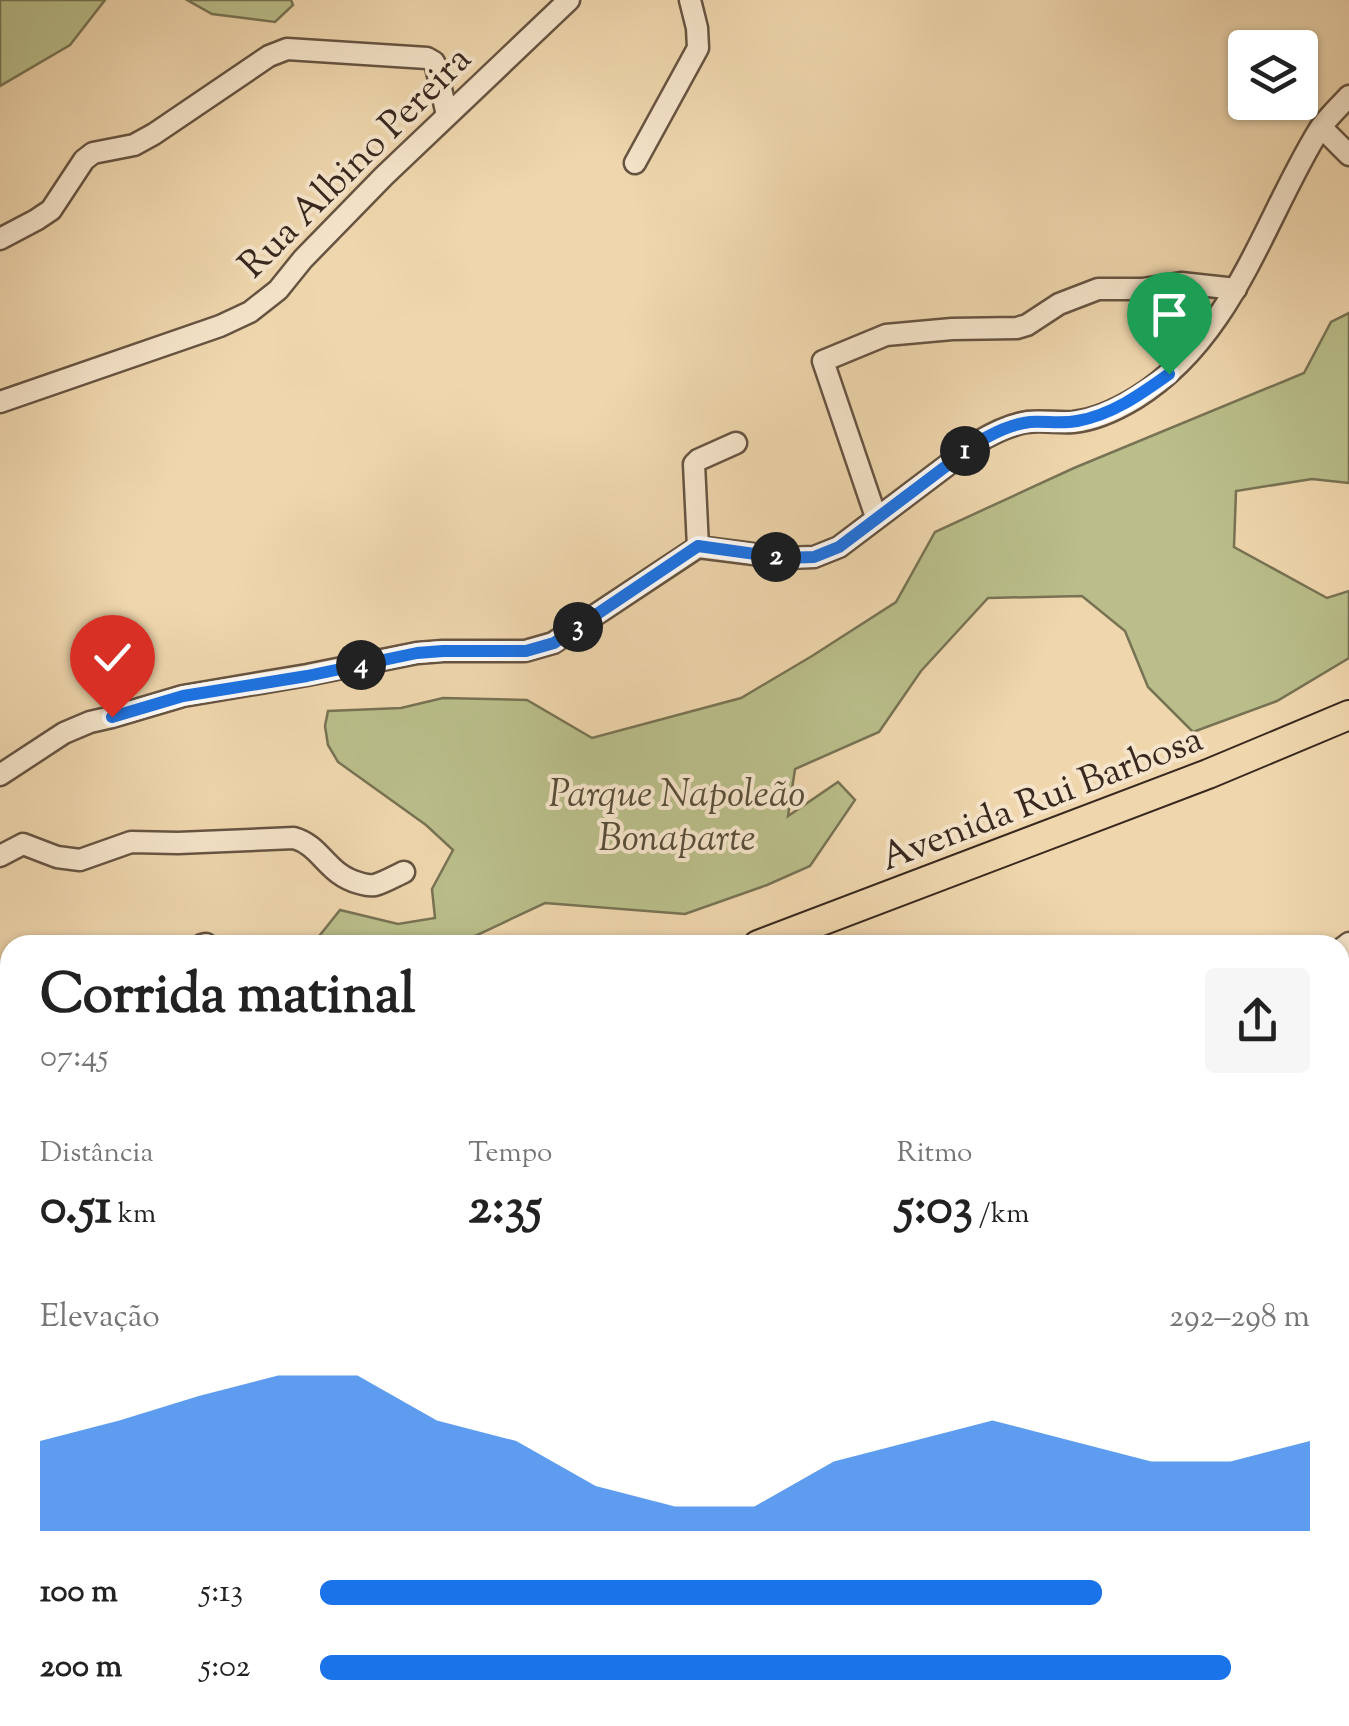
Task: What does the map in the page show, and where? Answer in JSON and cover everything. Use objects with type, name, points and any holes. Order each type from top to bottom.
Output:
[{"type":"main road","name":"Avenida Rui Barbosa","points":[[784,935],[1144,799],[1349,715]]},
{"type":"main road","name":"Avenida Rui Barbosa","points":[[832,935],[1349,731]]},
{"type":"street","name":"Rua Albino Pereira","points":[[0,402],[220,326],[250,312],[278,290],[446,115],[569,0]]},
{"type":"street","points":[[635,163],[698,48],[690,0]]},
{"type":"street","points":[[0,239],[50,210],[93,153],[134,145],[268,56],[288,49],[427,58],[436,67],[446,115]]},
{"type":"street","points":[[0,775],[64,733],[183,696],[417,653],[526,651],[554,643],[698,546],[784,558],[814,557],[839,547],[998,430],[1026,422],[1074,422],[1096,417],[1136,398],[1169,374],[1210,330],[1236,289],[1321,127],[1349,96]]},
{"type":"street","points":[[1321,127],[1349,155]]},
{"type":"street","points":[[876,517],[823,360],[886,335],[1017,328],[1059,304],[1098,289],[1144,289],[1181,283],[1236,289]]},
{"type":"street","points":[[698,546],[694,464],[736,442]]},
{"type":"street","points":[[0,856],[23,844],[58,858],[80,860],[131,842],[294,838],[304,841],[335,873],[367,886],[404,872]]},
{"type":"green space","points":[[0,0],[105,0],[70,45],[0,86]]},
{"type":"green space","points":[[187,0],[291,0],[293,5],[275,22],[212,14]]},
{"type":"green space","name":"Parque Napoleão Bonaparte","points":[[1349,313],[1349,483],[1312,479],[1236,491],[1234,547],[1327,598],[1349,591],[1349,658],[1277,701],[1193,732],[1148,687],[1125,631],[1082,596],[988,598],[921,671],[879,732],[795,769],[788,816],[838,782],[855,800],[810,866],[685,914],[545,903],[477,935],[320,935],[340,910],[398,924],[435,918],[432,889],[453,850],[426,825],[338,762],[328,745],[328,711],[401,708],[443,698],[527,700],[592,738],[741,698],[896,602],[935,532],[1074,468],[1304,373],[1331,322]]},
{"type":"route","points":[[112,717],[183,696],[417,653],[526,651],[554,643],[698,546],[784,558],[814,557],[839,547],[998,430],[1026,422],[1074,422],[1096,417],[1136,398],[1169,374]]}]
